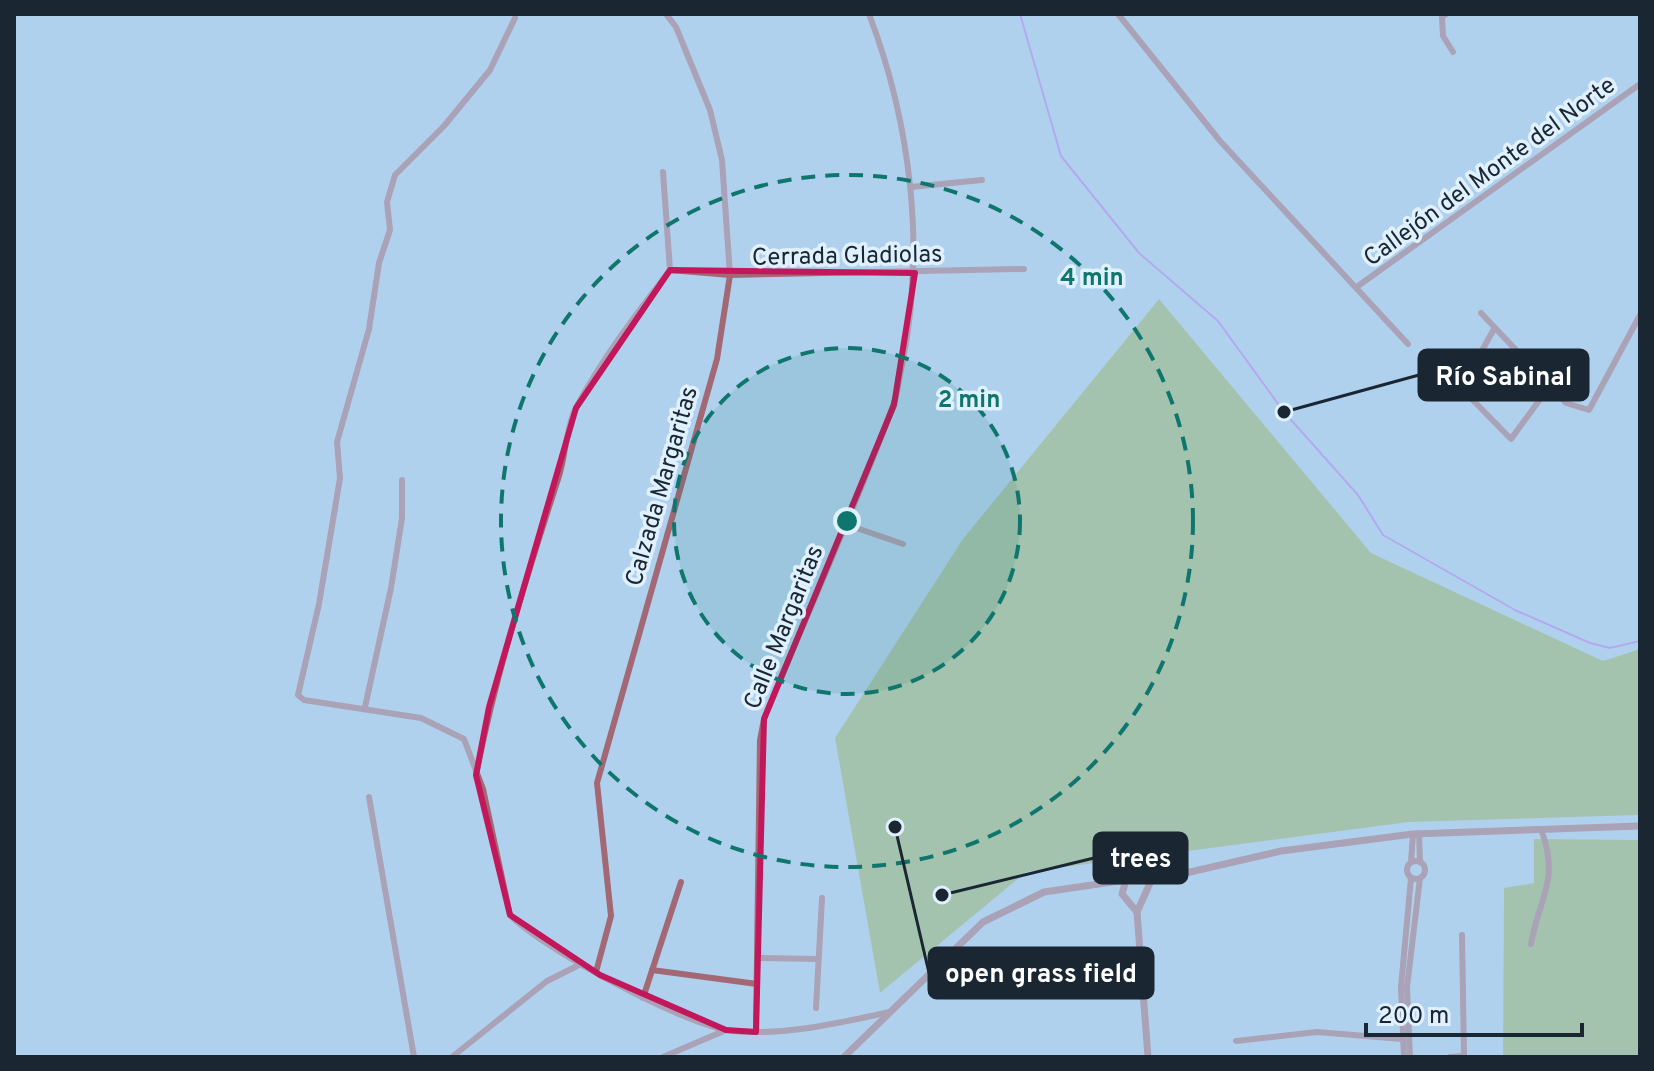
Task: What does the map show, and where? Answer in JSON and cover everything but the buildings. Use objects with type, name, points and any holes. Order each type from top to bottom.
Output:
[{"type":"street","name":"Calzada Margaritas","points":[[596,972],[611,916],[597,783],[717,359],[730,275],[722,160],[710,110],[676,27],[666,14]]},
{"type":"street","name":"Calle Margaritas","points":[[756,1032],[760,740],[764,719],[894,405],[908,338],[915,273],[911,187],[888,70],[869,14]]},
{"type":"street","points":[[1446,14],[1442,17],[1443,36],[1453,52]]},
{"type":"street","points":[[1123,16],[1220,141],[1358,286],[1408,344]]},
{"type":"street","points":[[515,18],[507,41],[490,70],[444,126],[395,175],[387,202],[390,230],[379,263],[369,329],[337,442],[340,478],[319,604],[298,695],[304,700],[421,718],[464,739],[483,789],[510,915],[522,928],[643,998],[726,1030],[756,1032],[816,1027],[890,1012]]},
{"type":"street","name":"Callejón del Monte del Norte","points":[[1358,286],[1640,84]]},
{"type":"street","points":[[476,775],[489,707],[521,590],[560,474],[576,408],[627,325],[670,270],[663,172]]},
{"type":"street","points":[[911,187],[982,180]]},
{"type":"street","name":"Cerrada Gladiolas","points":[[670,270],[730,275],[1024,269]]},
{"type":"street","points":[[1481,313],[1566,403],[1589,410],[1640,315]]},
{"type":"street","points":[[1494,329],[1461,388],[1511,439],[1549,387]]},
{"type":"street","points":[[365,707],[391,588],[402,518],[402,480]]},
{"type":"street","points":[[845,524],[903,544]]},
{"type":"street","points":[[369,797],[414,1057]]},
{"type":"street","points":[[844,1057],[983,922],[1044,892],[1126,880],[1151,881],[1281,851],[1416,833],[1638,828]]},
{"type":"street","points":[[1531,944],[1548,885],[1552,858],[1541,829]]},
{"type":"street","points":[[1407,1057],[1402,1039],[1401,987],[1411,878],[1407,870],[1416,833]]},
{"type":"street","points":[[1407,1057],[1407,987],[1420,878],[1425,870],[1420,862],[1416,833]]},
{"type":"street","points":[[1411,862],[1420,862]]},
{"type":"street","points":[[1411,878],[1420,878]]},
{"type":"street","points":[[1126,880],[1122,894],[1137,912]]},
{"type":"street","points":[[1148,1057],[1137,912],[1151,881]]},
{"type":"street","points":[[643,998],[681,882]]},
{"type":"street","points":[[816,1008],[822,898]]},
{"type":"street","points":[[1450,1057],[1464,1056],[1462,935]]},
{"type":"street","points":[[757,958],[818,959]]},
{"type":"street","points":[[452,1057],[547,981],[581,964]]},
{"type":"street","points":[[652,970],[757,984]]},
{"type":"street","points":[[663,1057],[726,1030]]},
{"type":"street","points":[[1236,1041],[1317,1032],[1402,1039]]},
{"type":"highlighted area","points":[[670,270],[915,273],[894,405],[764,719],[756,1032],[726,1030],[600,975],[510,915],[476,775],[489,707],[576,408]]},
{"type":"green space","points":[[1159,299],[1371,553],[1603,661],[1640,649],[1640,815],[1409,822],[1026,872],[880,993],[835,738],[963,539]]},
{"type":"green space","points":[[1534,839],[1640,840],[1640,1057],[1503,1057],[1504,888],[1534,883]]},
{"type":"waterway","points":[[1020,14],[1061,156],[1139,253],[1218,321],[1284,412],[1358,495],[1383,535],[1515,610],[1590,643],[1610,648],[1640,641]]},
{"type":"place","name":"Río Sabinal","points":[[1284,412]]},
{"type":"place","name":"open grass field","points":[[895,827]]},
{"type":"place","name":"trees","points":[[942,895]]}]
